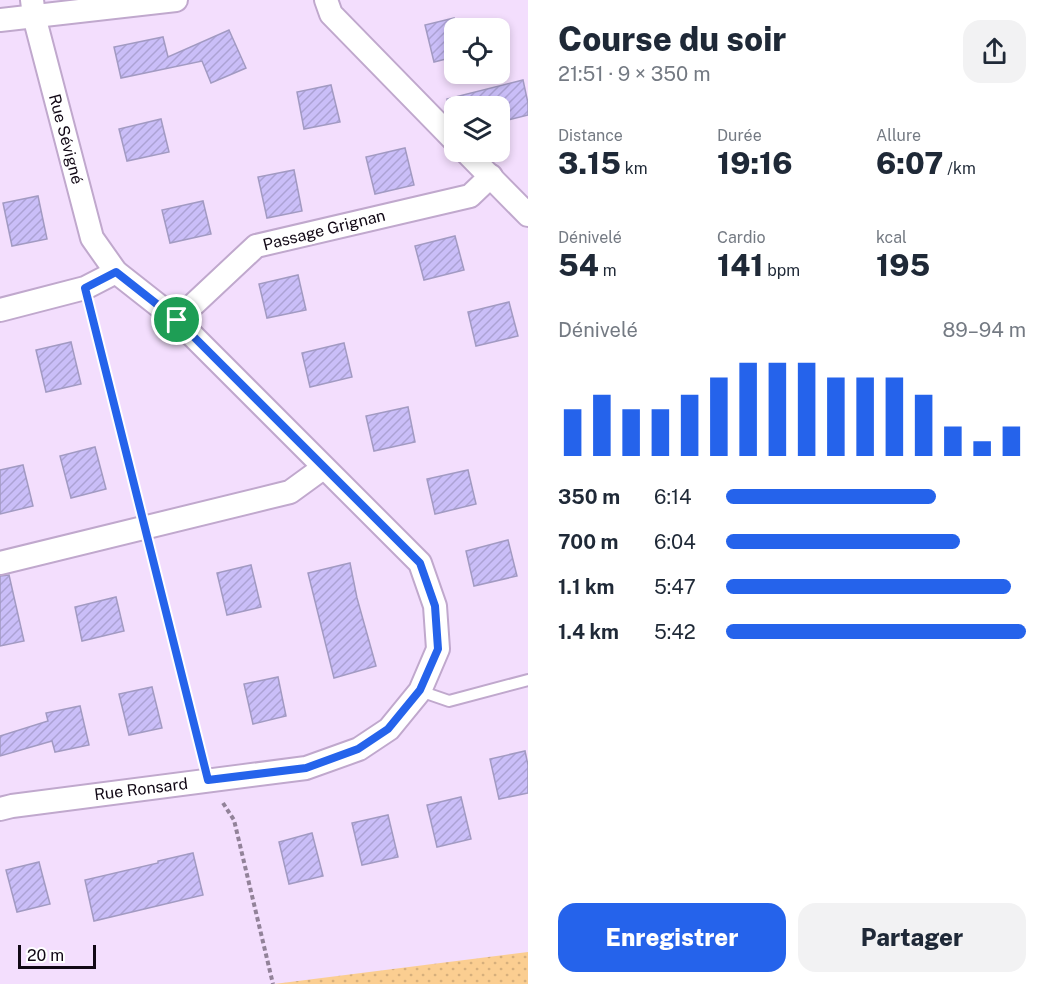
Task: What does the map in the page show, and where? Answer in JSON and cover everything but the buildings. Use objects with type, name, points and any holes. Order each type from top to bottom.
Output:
[{"type":"street","points":[[0,20],[33,8],[176,0]]},
{"type":"street","points":[[326,0],[331,14],[444,130]]},
{"type":"street","name":"Rue Sévigné","points":[[33,8],[92,238],[116,272]]},
{"type":"street","points":[[476,162],[528,215]]},
{"type":"street","name":"Passage Grignan","points":[[177,320],[256,246],[470,196],[491,177]]},
{"type":"street","points":[[0,310],[85,288],[116,272]]},
{"type":"street","name":"Rue Ronsard","points":[[0,809],[306,768],[358,749],[388,729],[420,690],[438,649],[435,606],[420,563],[177,320],[116,272]]},
{"type":"street","points":[[0,562],[290,492],[323,468]]},
{"type":"lane","points":[[420,690],[449,701],[528,680]]},
{"type":"path","points":[[85,288],[208,780],[234,820],[273,984]]},
{"type":"shaded area","points":[[528,952],[528,984],[274,984]]},
{"type":"route","points":[[116,272],[177,320],[420,563],[435,606],[438,649],[420,690],[388,729],[358,749],[306,768],[208,780],[85,288],[116,272]]}]
